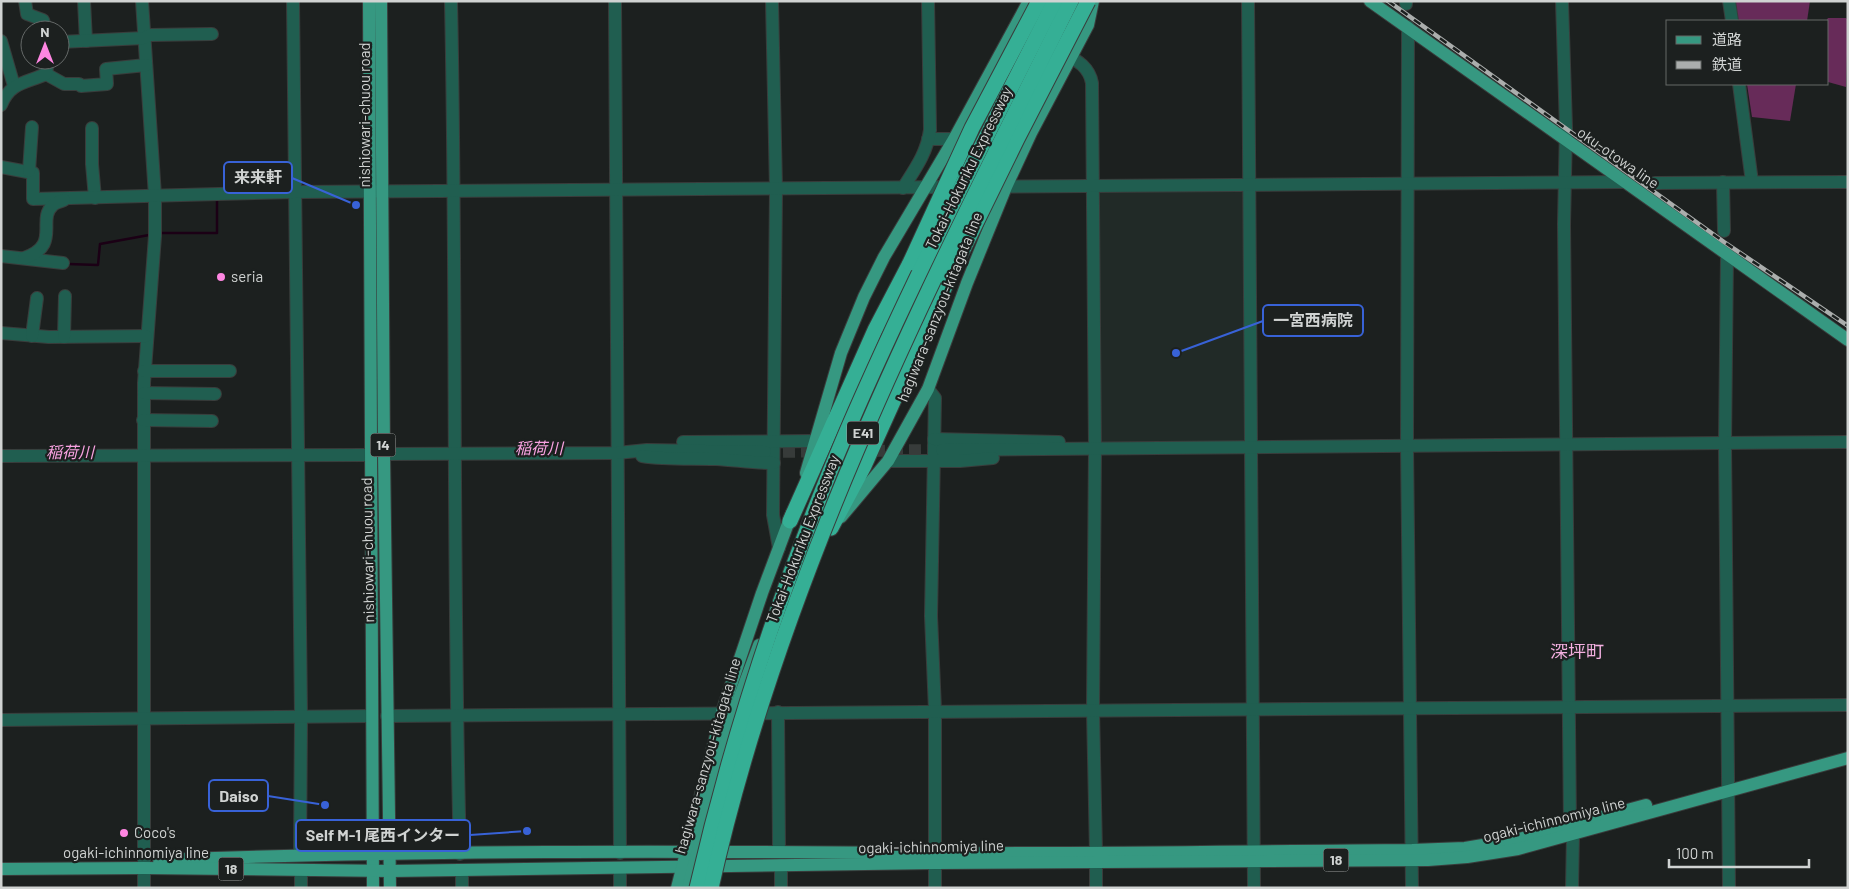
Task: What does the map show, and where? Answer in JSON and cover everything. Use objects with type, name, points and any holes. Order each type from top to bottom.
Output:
[{"type":"highway","points":[[790,521],[875,330],[910,263],[972,128],[1039,1]]},
{"type":"highway","name":"Tokai-Hokuriku Expressway","points":[[697,888],[716,809],[755,679],[798,555],[822,494],[900,315],[1055,1]]},
{"type":"highway","name":"Tokai-Hokuriku Expressway","points":[[711,888],[768,683],[836,498],[910,329],[1071,1]]},
{"type":"highway","points":[[831,528],[864,466],[948,280],[1016,139],[1088,1]]},
{"type":"main road","name":"nishiowari-chuou road","points":[[369,1],[375,191],[377,454],[372,716],[373,888]]},
{"type":"main road","name":"nishiowari-chuou road","points":[[375,191],[381,1]]},
{"type":"main road","name":"hagiwara-sanzyou-kitagata line","points":[[677,888],[687,868],[728,712],[779,548],[790,521],[841,353],[884,257],[954,140],[1013,27],[1029,1]]},
{"type":"main road","name":"hagiwara-sanzyou-kitagata line","points":[[728,712],[769,624],[792,584],[831,528],[888,461],[928,388],[967,283],[1006,187],[1031,133],[1088,25],[1093,1]]},
{"type":"main road","name":"oku-otowa line","points":[[1370,1],[1566,142],[1848,340]]},
{"type":"main road","name":"nishiowari-chuou road","points":[[377,454],[387,716],[390,888]]},
{"type":"main road","name":"ogaki-ichinnomiya line","points":[[1,862],[144,864],[301,871],[390,871],[687,868],[935,858],[1412,854],[1571,830],[1728,786],[1848,749]]},
{"type":"main road","name":"ogaki-ichinnomiya line","points":[[1728,786],[1848,758]]},
{"type":"main road","name":"ogaki-ichinnomiya line","points":[[1,869],[144,864],[300,854],[389,855],[779,850],[935,858]]},
{"type":"main road","name":"hagiwara-sanzyou-kitagata line","points":[[687,868],[688,888]]},
{"type":"street","points":[[25,1],[28,14],[43,20]]},
{"type":"street","points":[[84,1],[86,41]]},
{"type":"street","points":[[142,1],[155,196],[155,236],[146,336],[143,420],[144,888]]},
{"type":"street","points":[[293,1],[300,854]]},
{"type":"street","points":[[451,1],[455,191],[456,716],[460,854]]},
{"type":"street","points":[[615,1],[620,853]]},
{"type":"street","points":[[772,1],[776,189],[773,515],[779,548]]},
{"type":"street","points":[[902,188],[922,158],[928,139],[928,1]]},
{"type":"street","points":[[1248,1],[1254,888]]},
{"type":"street","points":[[1562,1],[1566,142],[1566,444],[1572,888]]},
{"type":"street","points":[[1730,1],[1732,20]]},
{"type":"street","points":[[1013,27],[1071,57],[1087,70],[1092,83],[1095,448],[1093,710],[1096,888]]},
{"type":"street","points":[[1408,28],[1407,446],[1412,888]]},
{"type":"street","points":[[70,42],[144,38],[150,35],[212,34]]},
{"type":"street","points":[[1,41],[14,86]]},
{"type":"street","points":[[1,105],[9,90],[14,86],[46,74],[64,84],[79,84],[81,86],[107,84],[106,69],[146,65]]},
{"type":"street","points":[[46,74],[47,70]]},
{"type":"street","points":[[1739,85],[1752,182]]},
{"type":"street","points":[[28,171],[32,127]]},
{"type":"street","points":[[92,128],[92,164],[95,198]]},
{"type":"street","points":[[928,139],[954,140]]},
{"type":"street","points":[[1,167],[33,173],[34,199],[375,191],[1565,184],[1624,182]]},
{"type":"street","points":[[1723,182],[1724,231]]},
{"type":"street","points":[[1655,183],[1848,182]]},
{"type":"street","points":[[24,258],[34,254],[43,246],[46,240],[49,212],[53,205],[66,199]]},
{"type":"street","points":[[1727,254],[1725,444],[1729,888]]},
{"type":"street","points":[[1,256],[63,263]]},
{"type":"street","points":[[64,337],[65,296]]},
{"type":"street","points":[[32,336],[37,298]]},
{"type":"street","points":[[1,333],[64,337],[146,336]]},
{"type":"street","points":[[144,371],[230,371]]},
{"type":"street","points":[[928,388],[935,398],[931,616],[935,710],[935,888]]},
{"type":"street","points":[[144,393],[215,394]]},
{"type":"street","points":[[143,420],[212,421]]},
{"type":"street","points":[[934,439],[1052,440],[1095,448]]},
{"type":"street","points":[[617,453],[664,442],[815,441]]},
{"type":"street","points":[[942,450],[1848,442]]},
{"type":"street","points":[[888,461],[934,462],[1043,455],[1095,448]]},
{"type":"street","points":[[1,456],[617,453],[647,450],[765,452]]},
{"type":"street","points":[[617,453],[662,459],[718,459],[744,463],[774,463]]},
{"type":"street","points":[[387,716],[935,710],[1252,710],[1848,705]]},
{"type":"street","points":[[778,712],[779,850]]},
{"type":"street","points":[[1,720],[372,716]]},
{"type":"street","points":[[781,865],[781,888]]},
{"type":"street","points":[[620,869],[620,888]]},
{"type":"street","points":[[462,870],[462,888]]},
{"type":"street","points":[[301,871],[301,888]]},
{"type":"shaded area","points":[[1735,1],[1810,1],[1807,20],[1738,20]]},
{"type":"shaded area","points":[[1828,18],[1846,18],[1848,20],[1846,87],[1829,82],[1829,20],[1827,20]]},
{"type":"shaded area","points":[[1747,85],[1796,85],[1790,121],[1752,117]]},
{"type":"shaded area","points":[[1246,189],[1248,443],[1101,443],[1098,192]]},
{"type":"waterway","points":[[162,233],[217,233],[217,201]]},
{"type":"waterway","points":[[68,264],[98,265],[100,244],[149,235]]},
{"type":"tunnel","points":[[765,452],[942,450]]},
{"type":"railway","points":[[1388,1],[1724,242],[1848,326]]},
{"type":"place","name":"来来軒","points":[[356,205]]},
{"type":"place","name":"seria","points":[[221,277]]},
{"type":"place","name":"一宮西病院","points":[[1176,353]]},
{"type":"place","name":"Daiso","points":[[325,805]]},
{"type":"place","name":"Self M-1 尾西インター","points":[[527,831]]},
{"type":"place","name":"Coco's","points":[[124,833]]},
{"type":"district","name":"深坪町","points":[[1577,652]]},
{"type":"water label","name":"稲荷川","points":[[539,448]]},
{"type":"water label","name":"稲荷川","points":[[70,452]]}]
